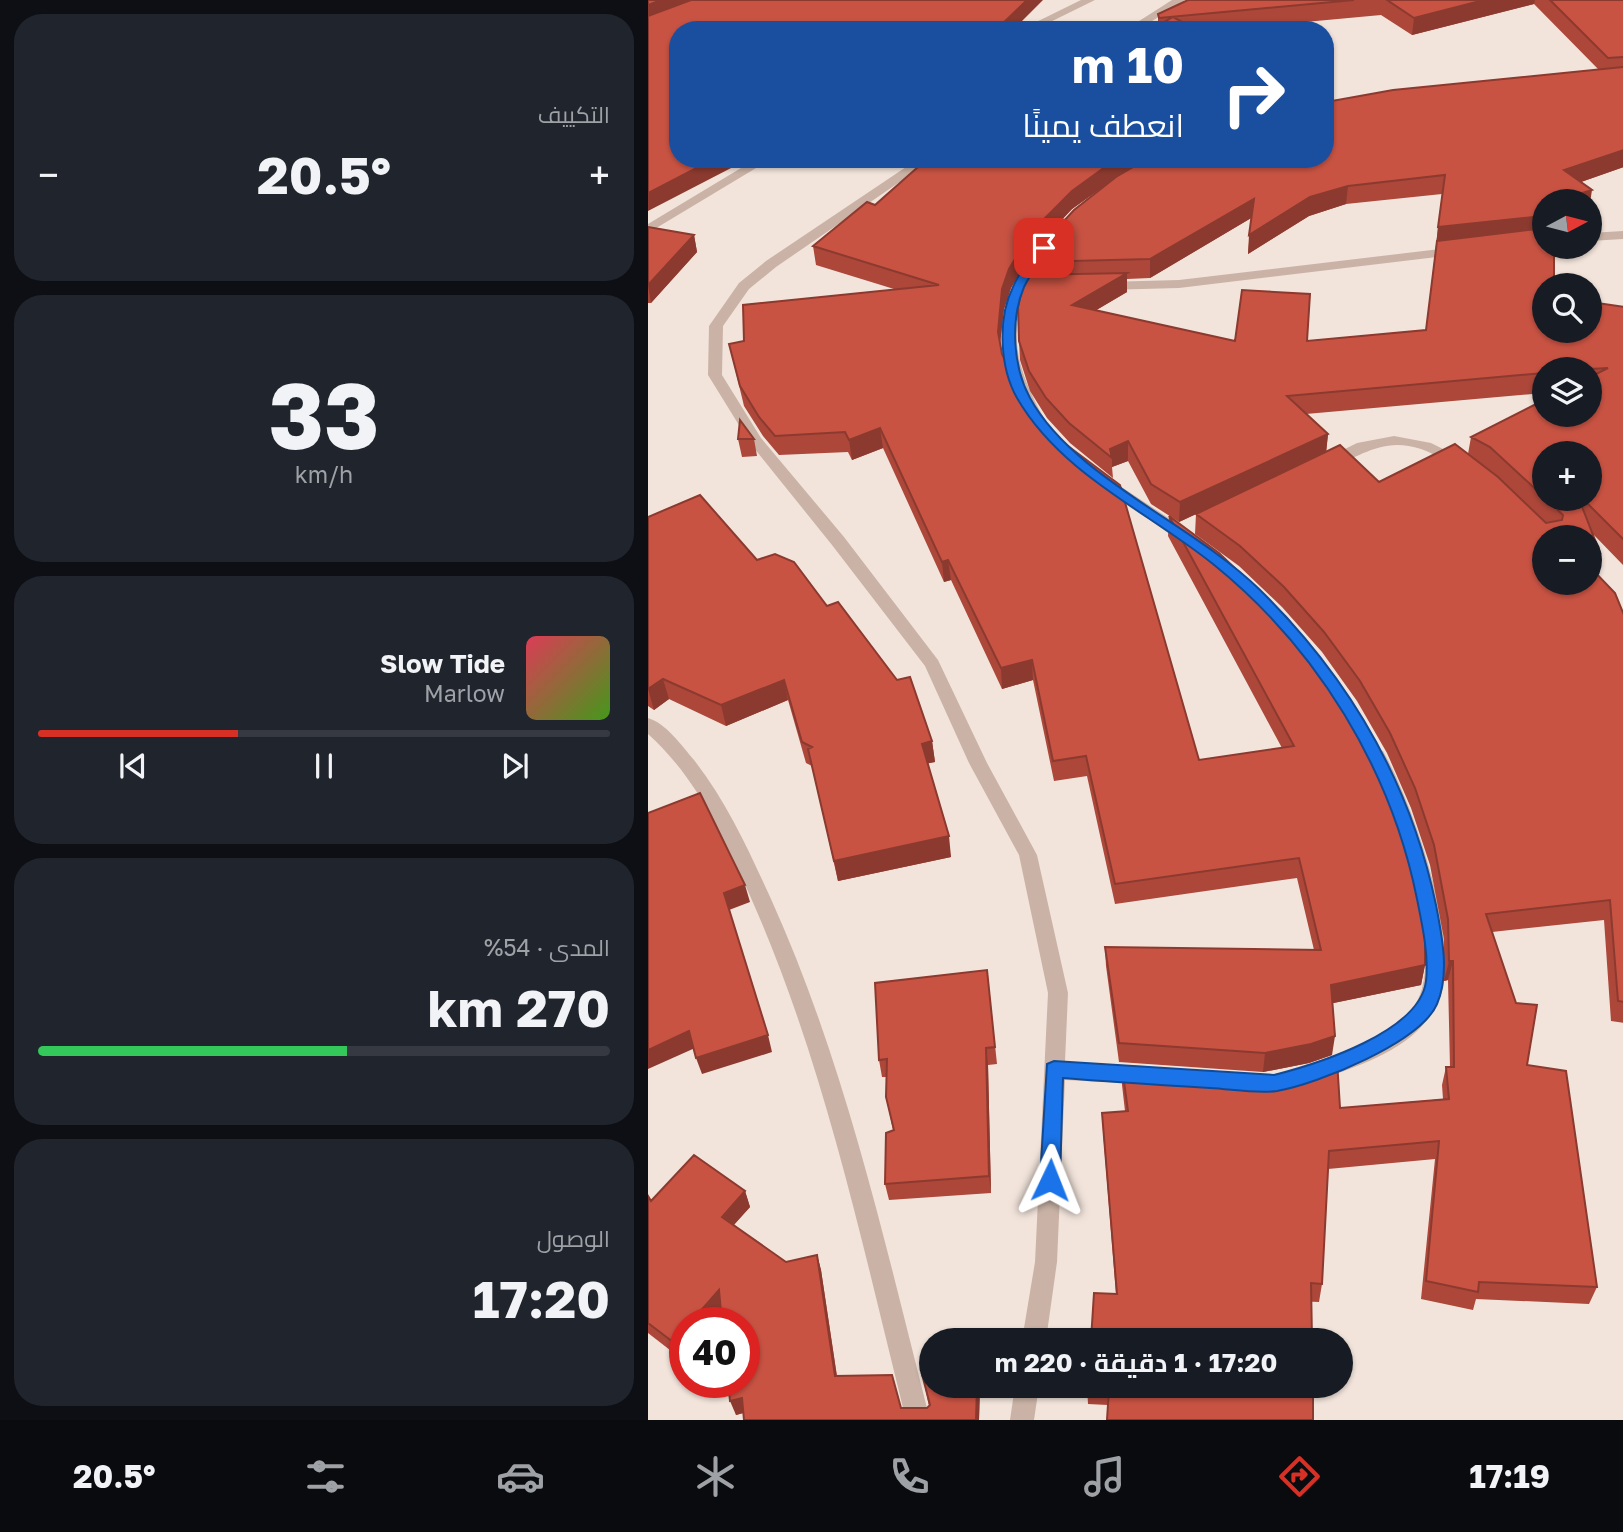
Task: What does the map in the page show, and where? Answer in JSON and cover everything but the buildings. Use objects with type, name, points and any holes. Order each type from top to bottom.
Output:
[{"type":"street","points":[[1044,21],[1090,0]]},
{"type":"street","points":[[1145,21],[1180,0]]},
{"type":"street","points":[[648,229],[750,168]]},
{"type":"street","points":[[914,168],[770,264],[744,286],[716,326],[715,374],[755,440],[838,541],[932,664],[978,763],[1028,855],[1058,993],[1046,1262],[1036,1328]]},
{"type":"street","points":[[1050,434],[1022,396],[1010,362],[1010,327],[1031,263],[1056,232],[1067,225]]},
{"type":"street","points":[[1602,236],[1623,235]]},
{"type":"street","points":[[1085,286],[1178,284],[1475,249]]},
{"type":"street","points":[[1308,472],[1364,444],[1398,439],[1430,445],[1480,472]]},
{"type":"street","points":[[1088,469],[1184,529],[1198,546]]},
{"type":"street","points":[[648,724],[672,743],[721,815],[773,921],[839,1111],[918,1420]]},
{"type":"street","points":[[1300,1077],[1403,1031],[1428,1003],[1435,981],[1431,926],[1417,854],[1390,782],[1368,739]]},
{"type":"street","points":[[1054,1070],[1164,1076]]},
{"type":"street","points":[[1022,1420],[1025,1398]]},
{"type":"route","points":[[1044,248],[1031,263],[1018,288],[1010,327],[1010,362],[1022,396],[1041,425],[1088,469],[1217,560],[1254,592],[1295,637],[1356,717],[1390,782],[1417,854],[1431,926],[1435,981],[1428,1003],[1403,1031],[1313,1073],[1274,1083],[1054,1070],[1050,1180]]}]
